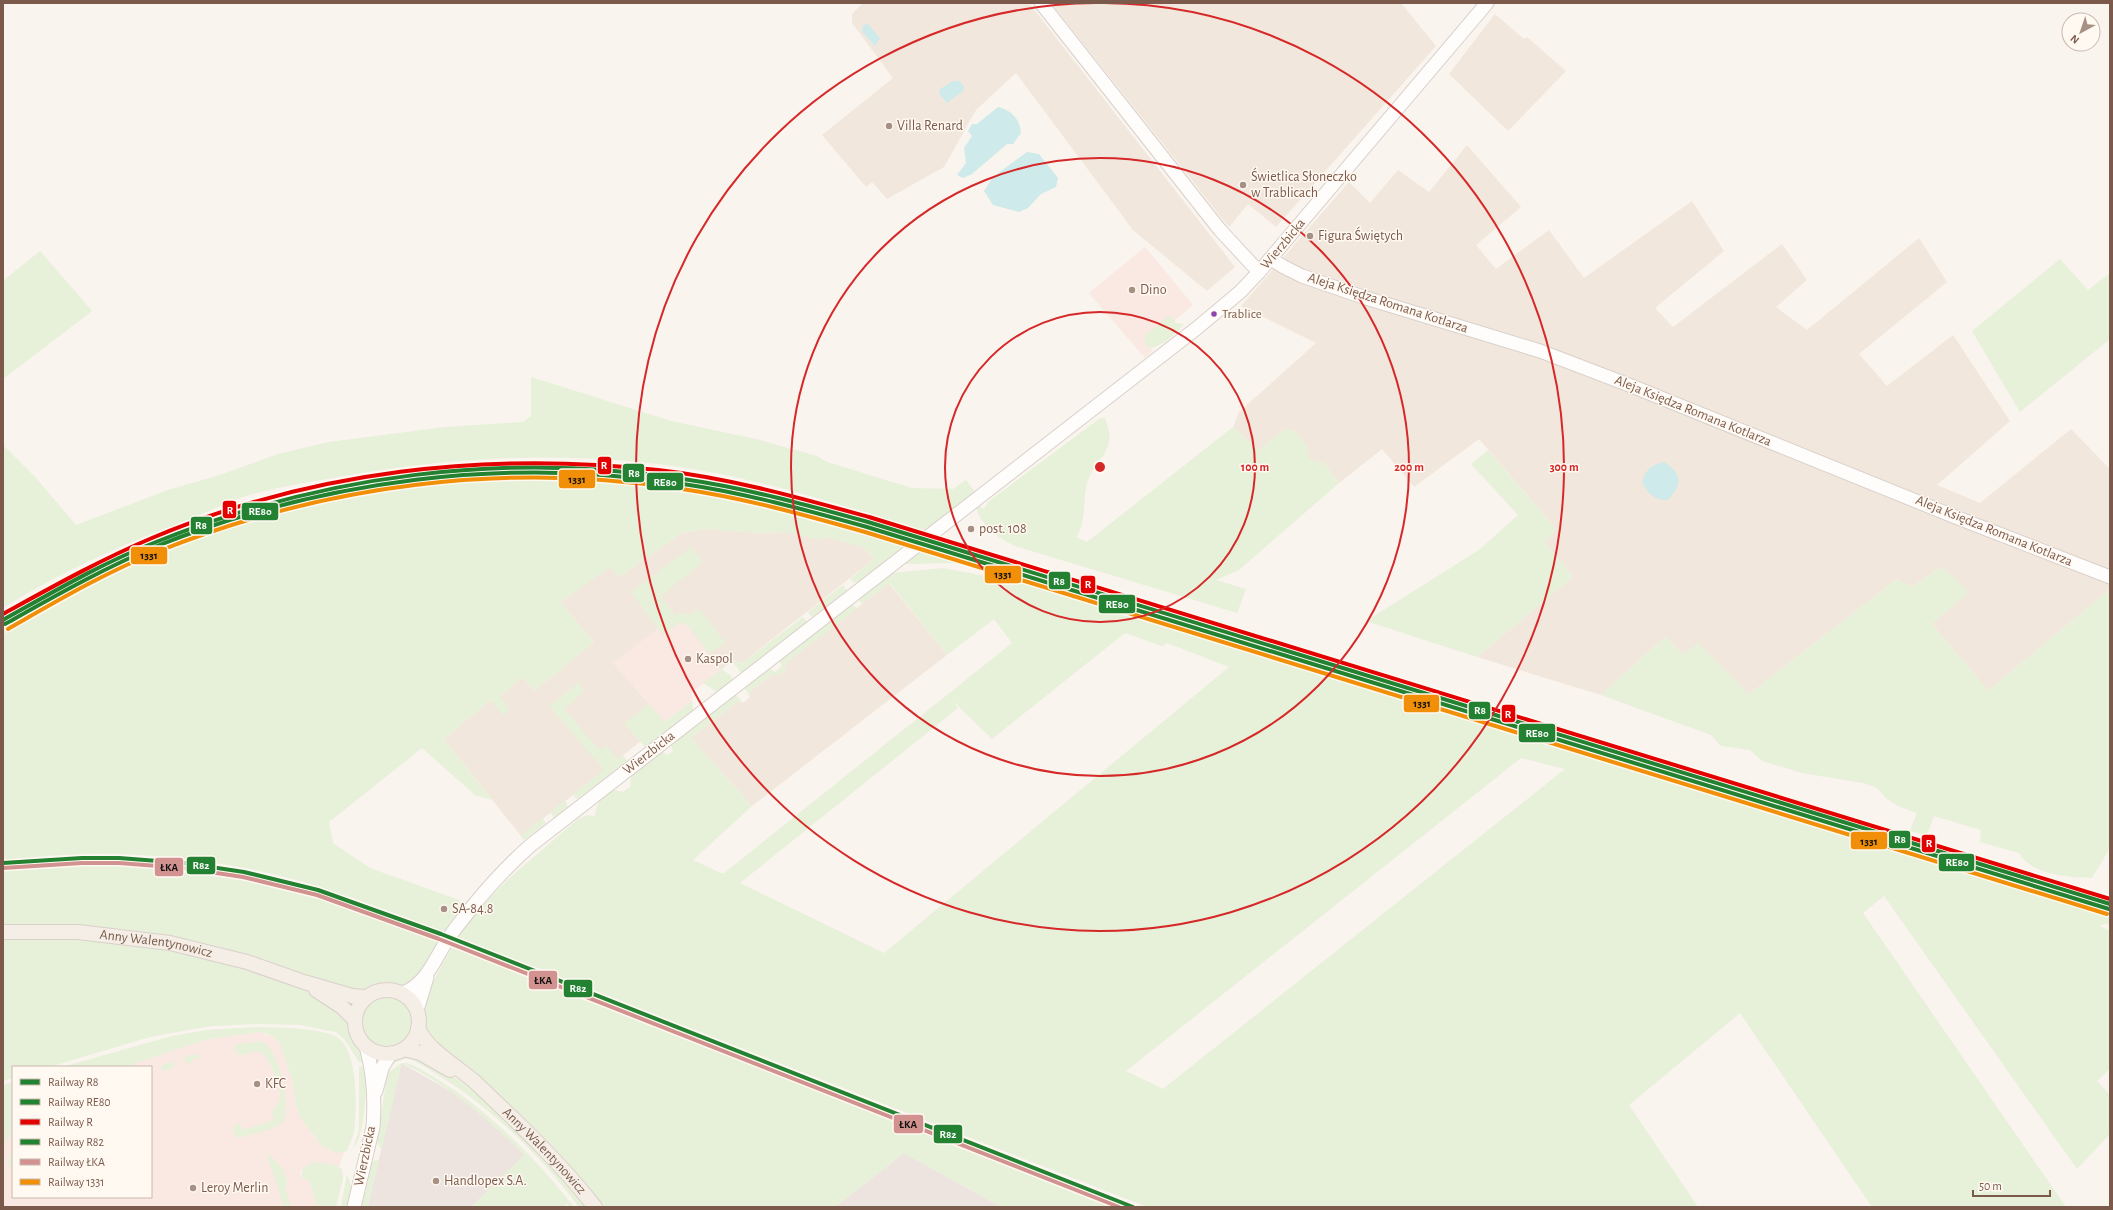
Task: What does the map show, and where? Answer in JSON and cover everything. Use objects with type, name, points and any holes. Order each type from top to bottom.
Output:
[{"type":"main road","points":[[1041,3],[1220,230],[1259,272]]},
{"type":"main road","name":"Wierzbicka","points":[[402,993],[413,988],[431,968],[452,933],[472,907],[521,854],[1197,328],[1240,292],[1271,259],[1487,3]]},
{"type":"main road","name":"Aleja Księdza Romana Kotlarza","points":[[1271,259],[1284,267],[1309,278],[1366,298],[1540,351],[2110,577]]},
{"type":"main road","name":"Anny Walentynowicz","points":[[3,932],[78,932],[158,941],[223,956],[352,996],[366,997]]},
{"type":"main road","name":"Wierzbicka","points":[[416,1010],[431,968]]},
{"type":"main road","name":"Anny Walentynowicz","points":[[304,982],[342,1007],[355,1020]]},
{"type":"main road","points":[[383,990],[402,993],[410,1000],[416,1010],[418,1028],[414,1038],[398,1051],[379,1052],[366,1046],[358,1036],[355,1020],[359,1006],[366,997],[383,990]]},
{"type":"main road","name":"Anny Walentynowicz","points":[[418,1028],[427,1043],[465,1074],[550,1153],[595,1207]]},
{"type":"main road","name":"Wierzbicka","points":[[366,1046],[370,1060],[374,1104]]},
{"type":"main road","name":"Wierzbicka","points":[[354,1207],[372,1127],[374,1104],[382,1068],[398,1051]]},
{"type":"main road","name":"Anny Walentynowicz","points":[[398,1051],[420,1053],[491,1098]]},
{"type":"shaded area","points":[[863,3],[1029,3],[1235,267],[1207,291],[1133,230],[1016,73],[976,110],[944,167],[887,199],[872,182],[866,187],[822,135],[893,78],[852,23],[852,14]]},
{"type":"shaded area","points":[[1051,3],[1401,3],[1436,46],[1276,227],[1248,204],[1229,227]]},
{"type":"shaded area","points":[[1495,14],[1524,39],[1527,37],[1566,71],[1508,131],[1449,74]]},
{"type":"shaded area","points":[[1467,145],[1521,207],[1476,245],[1496,269],[1549,230],[1584,278],[1692,201],[1724,251],[1655,308],[1673,327],[1782,244],[1807,280],[1776,307],[1807,330],[1919,238],[1947,282],[1859,354],[1887,386],[1953,335],[2010,421],[1937,485],[1980,503],[2071,429],[2110,469],[2110,589],[1988,691],[1932,624],[1942,567],[1911,587],[1897,579],[1749,694],[1698,644],[1683,654],[1665,637],[1601,695],[1477,657],[1573,577],[1544,542],[1556,529],[1479,439],[1414,487],[1382,449],[1339,483],[1324,463],[1309,459],[1285,429],[1259,450],[1233,427],[1239,412],[1316,343],[1241,306],[1349,182],[1370,203],[1398,170],[1429,192]]},
{"type":"shaded area","points":[[1145,247],[1193,305],[1147,344],[1153,351],[1145,358],[1089,293]]},
{"type":"shaded area","points":[[706,529],[758,533],[788,532],[819,540],[825,537],[863,547],[874,559],[742,663],[733,660],[721,670],[687,625],[663,635],[613,663],[665,722],[521,836],[444,739],[491,700],[492,702],[523,677],[534,691],[594,642],[560,602],[611,566],[619,577],[682,533]]},
{"type":"shaded area","points":[[889,583],[947,655],[752,806],[691,738],[737,702],[743,703],[750,697],[751,691],[772,675],[779,675],[785,670],[786,663]]},
{"type":"shaded area","points":[[681,622],[687,625],[721,670],[691,693],[692,701],[665,722],[613,663],[658,628],[663,635]]},
{"type":"shaded area","points":[[260,1032],[274,1037],[280,1044],[292,1079],[297,1109],[315,1138],[331,1151],[344,1152],[339,1167],[335,1165],[301,1170],[300,1175],[308,1178],[318,1207],[3,1207],[3,1134],[12,1125],[12,1198],[152,1198],[152,1066],[125,1066],[209,1039]]},
{"type":"shaded area","name":"Handlopex S.A.","points":[[401,1063],[452,1092],[492,1123],[525,1155],[471,1207],[368,1207]]},
{"type":"shaded area","points":[[904,1153],[1001,1207],[835,1207]]},
{"type":"green space","points":[[40,251],[92,311],[3,379],[3,281]]},
{"type":"green space","points":[[2060,259],[2088,290],[2110,273],[2110,339],[2020,412],[1972,331]]},
{"type":"green space","points":[[1170,315],[1176,323],[1184,324],[1165,342],[1150,348],[1146,345],[1144,336]]},
{"type":"green space","points":[[531,377],[671,421],[756,439],[817,456],[827,462],[912,488],[953,489],[966,480],[975,492],[926,531],[761,483],[693,469],[618,460],[578,458],[537,457],[455,461],[373,471],[299,484],[243,497],[92,560],[47,582],[3,608],[3,445],[36,478],[76,525],[168,490],[220,475],[278,454],[329,442],[445,427],[523,422],[531,416]]},
{"type":"green space","points":[[1105,418],[1109,433],[1109,442],[1105,452],[1088,480],[1082,524],[1076,537],[1087,542],[1233,427],[1259,450],[1285,429],[1294,430],[1308,447],[1309,459],[1324,463],[1339,483],[1239,570],[1216,580],[1246,589],[1237,613],[1018,547],[999,537],[983,522],[976,508],[979,506],[984,509],[988,502],[1099,419]]},
{"type":"green space","points":[[1488,450],[1556,529],[1544,542],[1573,577],[1477,657],[1366,621],[1479,550],[1518,515],[1471,464]]},
{"type":"green space","points":[[549,475],[639,477],[685,481],[719,487],[784,502],[914,540],[858,582],[854,583],[850,579],[874,559],[863,547],[825,537],[819,540],[788,532],[758,533],[706,529],[682,533],[619,577],[611,567],[560,602],[594,642],[534,691],[523,677],[500,696],[510,710],[503,716],[491,700],[444,739],[492,800],[475,795],[422,748],[329,822],[333,843],[370,868],[459,900],[463,906],[444,932],[321,887],[270,873],[215,863],[124,854],[64,855],[3,860],[3,628],[96,576],[193,534],[243,516],[346,490],[399,482],[474,476]]},
{"type":"green space","points":[[926,544],[2110,909],[2110,925],[2106,923],[2100,926],[2110,931],[2110,1069],[2097,1081],[2110,1095],[2110,1134],[2077,1169],[1884,896],[1863,913],[2066,1207],[1872,1207],[1740,1013],[1629,1105],[1698,1207],[1147,1207],[458,937],[480,908],[507,880],[578,819],[587,815],[595,816],[600,800],[614,790],[623,792],[631,786],[630,781],[632,776],[641,766],[662,752],[668,755],[673,751],[671,745],[735,694],[743,703],[737,702],[691,738],[752,806],[693,860],[723,874],[1012,643],[994,619],[947,655],[890,583],[862,604],[858,599],[893,573],[943,568],[1001,579],[999,575],[952,563],[904,564]],"holes":[[[1125,633],[1162,646],[1167,643],[1229,667],[884,953],[740,883],[958,708],[953,701],[992,739]],[[1521,758],[1565,769],[1163,1089],[1126,1071]]]},
{"type":"green space","points":[[691,547],[703,562],[661,596],[676,616],[683,613],[690,615],[699,608],[724,641],[724,644],[709,654],[687,625],[681,622],[663,635],[631,592]]},
{"type":"green space","points":[[1942,567],[1969,592],[1932,624],[1988,691],[2110,589],[2110,848],[2092,878],[2062,876],[2042,871],[2025,861],[2019,853],[1980,842],[1981,830],[1934,816],[1927,835],[1910,831],[1917,813],[1898,806],[1887,799],[1877,788],[1863,783],[1802,773],[1762,761],[1750,750],[1721,746],[1711,735],[1601,695],[1665,637],[1683,654],[1698,643],[1749,694],[1897,579],[1911,587]]},
{"type":"green space","points":[[843,585],[847,591],[812,617],[808,612]]},
{"type":"green space","points":[[852,604],[857,609],[786,663],[785,670],[779,675],[772,675],[751,691],[750,697],[744,687],[769,668],[775,672],[782,666],[779,661],[781,659]]},
{"type":"green space","points":[[803,617],[807,622],[741,673],[732,661],[742,663]]},
{"type":"green space","points":[[722,669],[731,676],[733,680],[717,692],[703,683]]},
{"type":"green space","points":[[578,683],[585,691],[564,709],[600,750],[606,745],[618,759],[623,755],[627,761],[577,799],[573,794],[604,770],[549,706]]},
{"type":"green space","points":[[692,701],[693,710],[645,747],[624,724],[648,704],[665,722]]},
{"type":"green space","points":[[565,800],[568,807],[554,818],[550,812]]},
{"type":"green space","points":[[542,818],[546,823],[524,840],[521,836]]},
{"type":"green space","points":[[121,861],[208,869],[252,876],[295,886],[351,903],[441,937],[416,980],[402,987],[383,984],[362,992],[354,992],[281,966],[225,949],[163,935],[99,927],[35,925],[3,926],[3,866],[61,862]]},
{"type":"green space","points":[[38,938],[68,939],[128,945],[188,955],[246,969],[311,992],[330,1003],[350,1023],[350,1030],[363,1051],[366,1063],[359,1062],[344,1039],[336,1032],[300,1025],[257,1024],[211,1026],[150,1037],[52,1066],[12,1066],[12,1078],[3,1081],[3,940]]},
{"type":"green space","points":[[455,943],[1122,1207],[1001,1207],[904,1153],[835,1207],[604,1207],[570,1166],[533,1127],[497,1094],[433,1043],[435,1040],[428,1030],[425,1018],[426,1005],[435,977]]},
{"type":"green space","points":[[381,997],[391,997],[404,1004],[411,1017],[411,1027],[404,1040],[391,1047],[381,1047],[372,1043],[365,1036],[361,1027],[361,1017],[365,1008],[372,1001]]},
{"type":"green space","points":[[256,1027],[298,1029],[331,1034],[338,1038],[345,1045],[349,1055],[355,1081],[356,1109],[354,1131],[347,1151],[337,1153],[322,1146],[301,1119],[296,1105],[292,1079],[280,1044],[274,1037],[266,1033],[260,1032],[209,1039],[129,1066],[66,1066],[172,1036],[207,1030]]},
{"type":"green space","points":[[262,1041],[268,1046],[273,1054],[282,1079],[285,1092],[285,1116],[282,1123],[269,1130],[238,1138],[235,1134],[234,1128],[235,1125],[239,1123],[243,1130],[274,1120],[271,1112],[277,1105],[280,1098],[280,1092],[276,1079],[267,1059],[263,1054],[260,1052],[252,1052],[239,1055],[234,1049],[237,1044]]},
{"type":"green space","points":[[195,1054],[200,1057],[191,1060],[192,1063],[185,1063],[185,1057]]},
{"type":"green space","points":[[408,1055],[440,1068],[480,1096],[537,1150],[587,1207],[579,1207],[548,1169],[512,1132],[454,1085],[415,1061],[409,1059],[401,1060],[390,1067],[394,1061]]},
{"type":"green space","points":[[171,1062],[174,1063],[174,1068],[161,1071],[162,1065]]},
{"type":"green space","points":[[401,1063],[382,1149],[377,1141],[388,1070],[391,1071]]},
{"type":"green space","points":[[402,1063],[414,1065],[434,1077],[454,1090],[492,1119],[543,1170],[574,1207],[570,1207],[567,1204],[564,1207],[471,1207],[524,1155],[482,1116],[452,1092]]},
{"type":"green space","points":[[359,1066],[366,1067],[365,1097],[361,1133],[353,1148],[359,1130]]},
{"type":"green space","points":[[12,1082],[12,1132],[3,1146],[3,1085]]},
{"type":"green space","points":[[12,1151],[11,1170],[8,1161]]},
{"type":"green space","points":[[267,1155],[270,1155],[283,1169],[288,1184],[285,1186],[291,1207],[284,1207]]},
{"type":"green space","points":[[375,1160],[379,1160],[368,1207],[362,1207],[372,1163]]},
{"type":"green space","points":[[314,1162],[335,1165],[342,1169],[343,1179],[336,1207],[318,1207],[308,1179],[301,1178],[303,1168]]},
{"type":"green space","points":[[347,1174],[352,1189],[349,1207],[341,1207]]},
{"type":"water","points":[[868,24],[880,38],[875,46],[862,32],[863,25]]},
{"type":"water","points":[[953,81],[960,81],[964,87],[964,90],[947,103],[939,94],[940,89]]},
{"type":"water","points":[[998,107],[1007,110],[1017,119],[1021,133],[1013,144],[1007,144],[972,174],[963,178],[957,175],[966,163],[964,148],[972,136],[968,131],[972,124],[977,124]]},
{"type":"water","points":[[1027,152],[1039,154],[1058,178],[1056,187],[1041,194],[1028,208],[1019,212],[993,205],[984,191],[993,177]]},
{"type":"water","points":[[1664,462],[1675,471],[1678,480],[1678,485],[1673,495],[1668,500],[1659,499],[1652,496],[1642,482],[1645,474],[1650,468]]},
{"type":"rail line","name":"R","points":[[3,614],[95,565],[152,538],[212,515],[274,496],[337,482],[400,472],[465,466],[529,463],[594,465],[658,470],[712,478],[765,489],[869,517],[2110,899]]},
{"type":"rail line","name":"R8","points":[[3,620],[116,559],[156,542],[219,519],[284,500],[349,485],[415,475],[482,469],[549,468],[616,471],[683,479],[753,492],[868,522],[2110,904]]},
{"type":"rail line","name":"RE80","points":[[5,624],[99,573],[157,546],[220,523],[284,505],[350,490],[416,480],[483,474],[549,473],[616,476],[683,484],[752,497],[867,527],[2109,909]]},
{"type":"rail line","name":"1331","points":[[8,629],[120,568],[159,551],[222,528],[286,510],[351,495],[416,485],[483,479],[549,478],[616,481],[682,489],[751,502],[865,532],[2107,914]]},
{"type":"rail line","name":"R82","points":[[3,863],[82,858],[119,858],[184,863],[244,872],[318,890],[441,934],[1133,1207]]},
{"type":"rail line","name":"ŁKA","points":[[3,868],[82,863],[119,863],[183,868],[243,877],[317,895],[439,939],[1119,1207]]},
{"type":"place","name":"Villa Renard","points":[[889,126]]},
{"type":"place","name":"Świetlica Słoneczko w Trablicach","points":[[1243,185]]},
{"type":"place","name":"Figura Świętych","points":[[1310,236]]},
{"type":"place","name":"Dino","points":[[1132,290]]},
{"type":"place","name":"Trablice","points":[[1214,314]]},
{"type":"place","name":"post. 108","points":[[971,529]]},
{"type":"place","name":"Kaspol","points":[[688,659]]},
{"type":"place","name":"SA-84.8","points":[[444,909]]},
{"type":"place","name":"KFC","points":[[257,1084]]},
{"type":"place","name":"Handlopex S.A.","points":[[436,1181]]},
{"type":"place","name":"Leroy Merlin","points":[[193,1188]]}]
